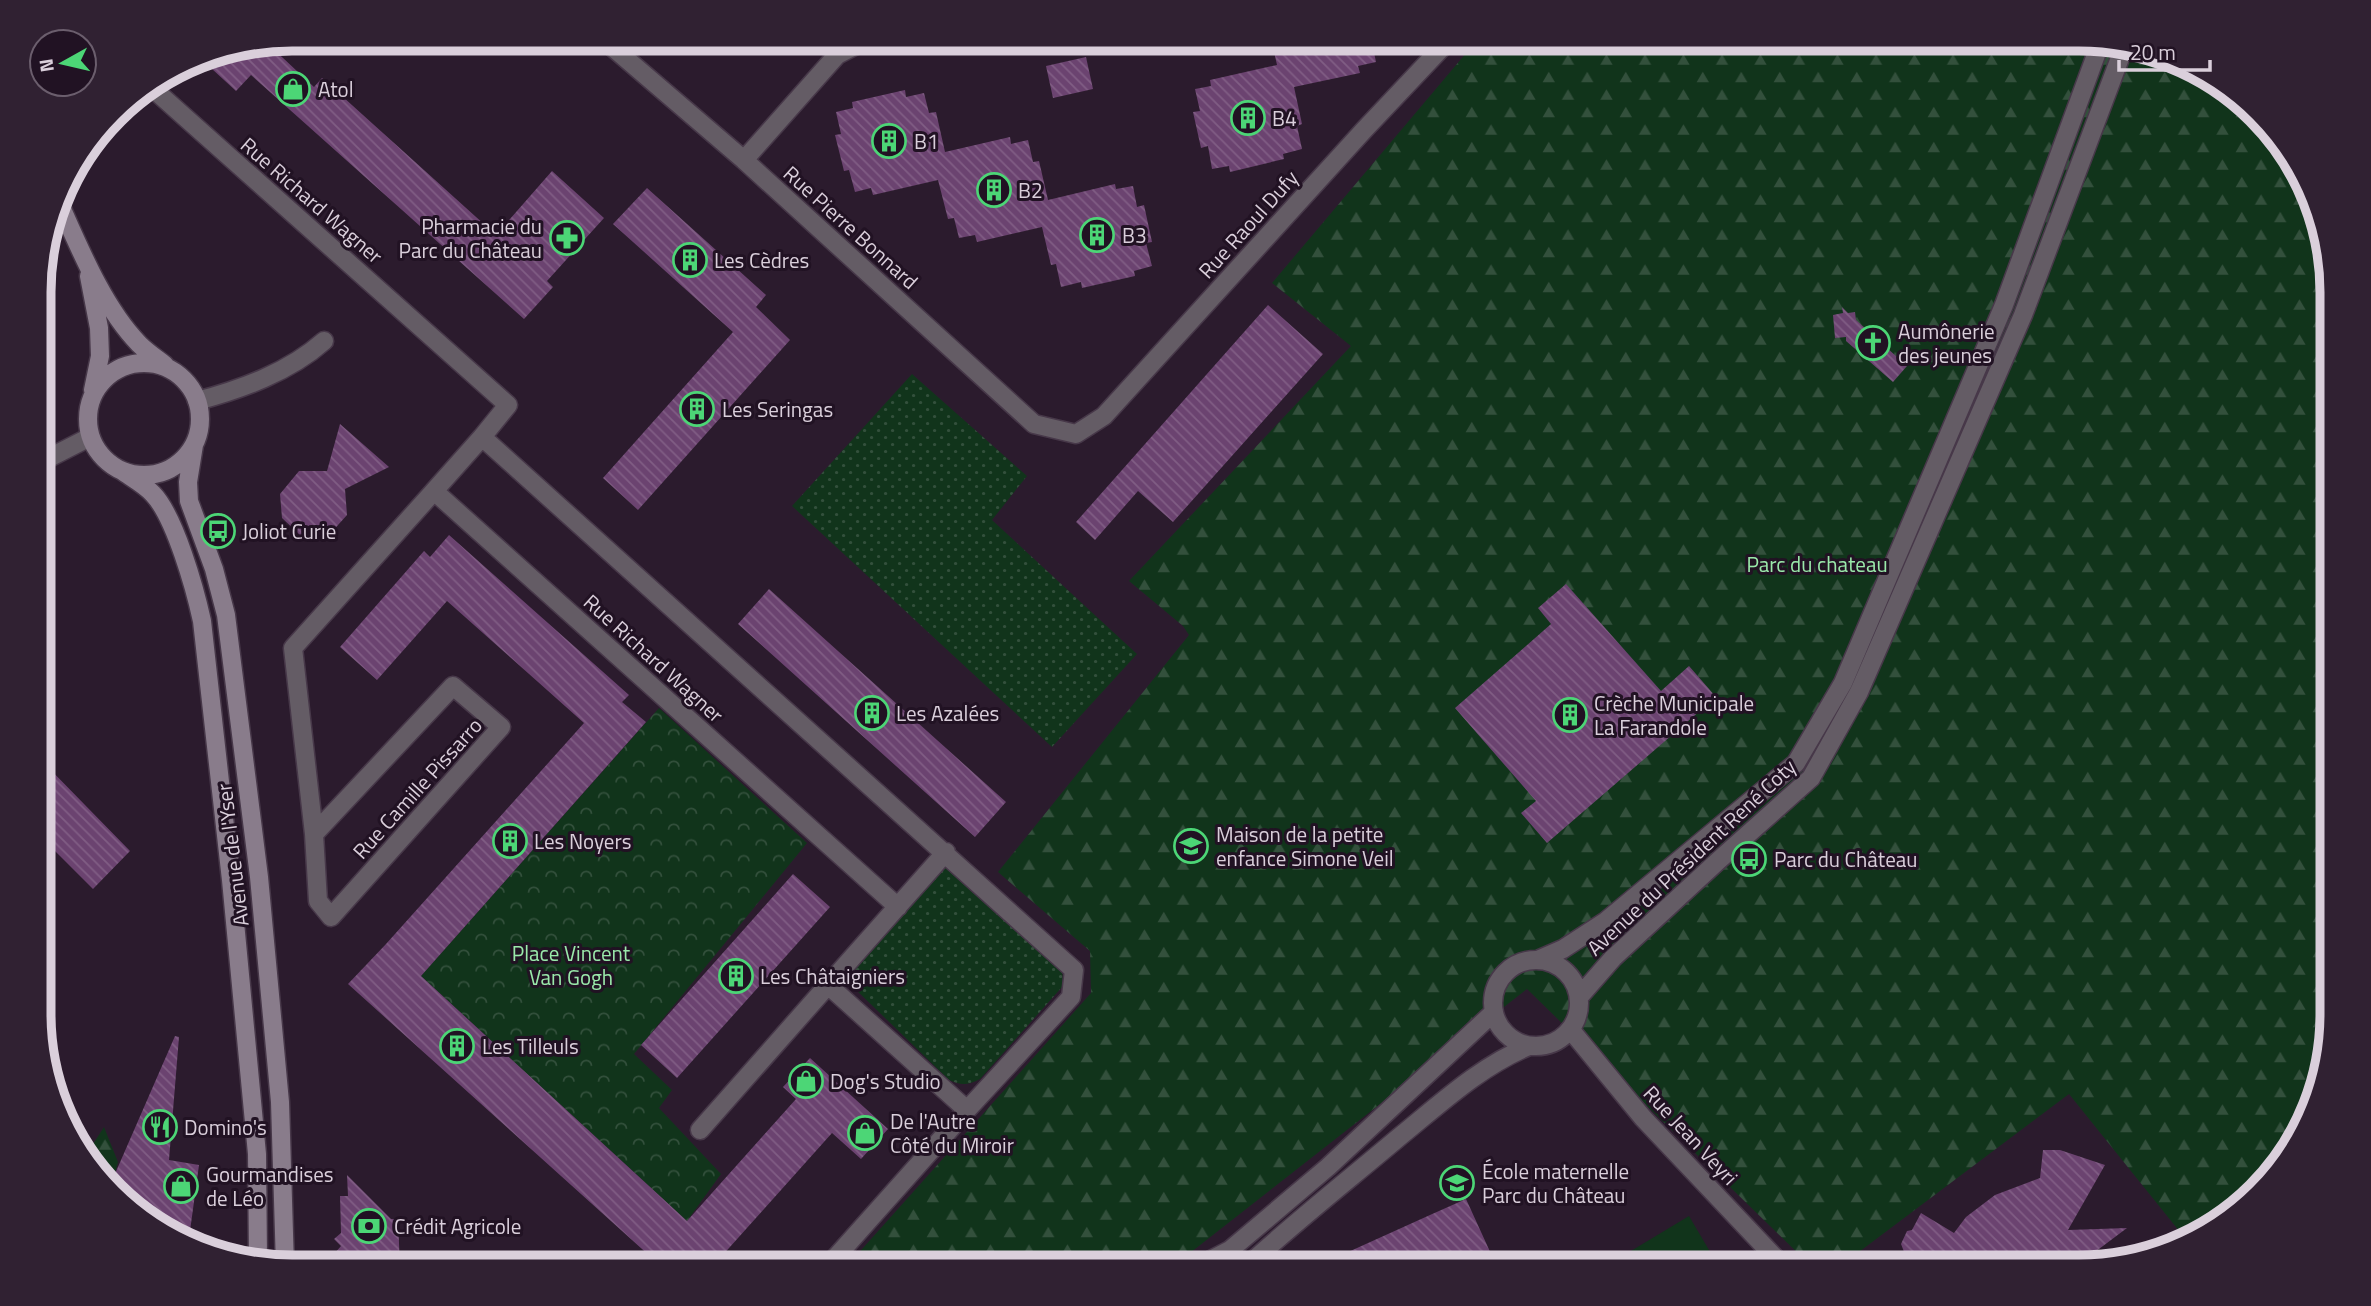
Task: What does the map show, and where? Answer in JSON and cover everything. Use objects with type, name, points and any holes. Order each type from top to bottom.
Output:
[{"type":"main road","points":[[64,214],[86,263],[122,323],[140,344],[180,376],[197,401],[200,416],[194,445],[184,459],[155,475],[122,471],[108,463],[97,451],[90,437],[88,408],[100,356],[99,328],[86,263]]},
{"type":"main road","points":[[93,394],[103,380],[117,369],[133,363],[150,363],[167,368]]},
{"type":"main road","name":"Avenue de l'Yser","points":[[194,445],[188,482],[189,501],[214,569],[226,615],[259,877],[279,1102],[285,1255]]},
{"type":"main road","name":"Avenue de l'Yser","points":[[122,471],[153,494],[165,513],[193,581],[202,621],[234,906],[257,1154],[258,1253]]},
{"type":"street","name":"Rue Pierre Bonnard","points":[[618,51],[744,160],[1034,424],[1076,434]]},
{"type":"street","points":[[744,160],[837,55],[844,51]]},
{"type":"street","name":"Rue Raoul Dufy","points":[[1076,434],[1104,416],[1438,51]]},
{"type":"street","name":"Avenue du Président René Coty","points":[[1540,959],[1563,949],[1606,921],[1796,763],[1843,683],[1999,317],[2097,52]]},
{"type":"street","name":"Avenue du Président René Coty","points":[[1579,997],[1633,940],[1811,778],[1859,692],[2017,328],[2121,55]]},
{"type":"street","name":"Rue Richard Wagner","points":[[157,92],[508,405],[434,491],[898,907]]},
{"type":"street","points":[[197,401],[233,391],[306,358],[324,341]]},
{"type":"street","points":[[51,457],[90,437]]},
{"type":"street","points":[[482,437],[1074,970],[1071,997],[838,1255]]},
{"type":"street","name":"Rue Camille Pissarro","points":[[314,834],[453,686],[501,727],[331,917],[318,901],[314,834],[293,648],[434,491]]},
{"type":"street","points":[[700,1130],[946,852]]},
{"type":"street","points":[[1259,1255],[1462,1085],[1503,1056],[1529,1046],[1552,1043],[1570,1030],[1579,1008],[1579,997],[1570,976],[1562,968],[1540,959],[1517,963],[1507,970],[1495,989],[1493,1000],[1499,1025],[1509,1037],[1529,1046]]},
{"type":"street","points":[[828,985],[967,1110]]},
{"type":"street","points":[[1220,1255],[1230,1250],[1328,1167],[1494,1012]]},
{"type":"street","name":"Rue Jean Veyri","points":[[1570,1030],[1643,1118],[1773,1255]]},
{"type":"green space","name":"Parc du chateau","points":[[1468,51],[2111,53],[2172,69],[2213,91],[2238,111],[2280,158],[2295,185],[2316,245],[2320,276],[2320,1030],[2316,1061],[2295,1121],[2260,1173],[2213,1215],[2180,1232],[2069,1094],[1855,1255],[1800,1255],[1527,989],[1187,1255],[857,1255],[1091,993],[1090,951],[998,872],[1189,635],[1183,626],[1129,581],[1351,346],[1272,283]]},
{"type":"green space","points":[[912,374],[1027,476],[992,520],[1137,654],[1052,747],[792,506]]},
{"type":"green space","name":"Place Vincent Van Gogh","points":[[659,708],[807,843],[634,1054],[672,1090],[659,1108],[721,1174],[687,1221],[421,976]]},
{"type":"green space","points":[[946,852],[1062,966],[1063,986],[980,1079],[965,1084],[949,1080],[850,984],[850,975],[898,907]]},
{"type":"green space","points":[[104,1127],[118,1162],[114,1176],[111,1173],[91,1148]]},
{"type":"green space","points":[[1689,1216],[1712,1255],[1624,1255]]},
{"type":"building","points":[[276,51],[314,87],[322,78],[496,235],[552,171],[604,218],[547,281],[553,287],[524,319],[251,75],[236,91],[209,66],[245,55]]},
{"type":"building","name":"B4","points":[[1274,51],[1374,51],[1376,62],[1358,66],[1360,73],[1294,87],[1302,124],[1297,126],[1302,149],[1283,154],[1284,159],[1230,172],[1229,166],[1212,169],[1208,146],[1201,148],[1193,112],[1200,111],[1195,89],[1211,86],[1210,80],[1277,65]]},
{"type":"building","points":[[1086,57],[1093,89],[1053,98],[1046,66]]},
{"type":"building","points":[[905,90],[906,97],[924,93],[929,113],[936,112],[945,152],[1010,137],[1011,144],[1028,140],[1033,162],[1039,161],[1048,200],[1115,184],[1116,189],[1133,186],[1137,207],[1144,205],[1152,242],[1146,243],[1152,266],[1134,271],[1135,276],[1082,288],[1081,282],[1061,287],[1056,264],[1051,265],[1042,227],[977,242],[975,235],[959,238],[954,218],[948,219],[938,180],[873,195],[871,188],[855,192],[849,170],[844,171],[835,135],[841,134],[836,112],[853,108],[852,102]]},
{"type":"building","points":[[647,188],[766,295],[756,307],[790,340],[638,510],[603,478],[733,332],[613,224]]},
{"type":"building","points":[[1268,305],[1323,354],[1173,522],[1138,491],[1095,540],[1076,522]]},
{"type":"building","points":[[1842,307],[1848,313],[1855,312],[1856,320],[1907,366],[1893,382],[1846,341],[1846,337],[1835,338],[1833,315],[1843,313]]},
{"type":"building","points":[[340,424],[389,467],[345,489],[347,515],[329,535],[300,535],[282,518],[280,494],[299,471],[327,471]]},
{"type":"building","points":[[449,535],[629,695],[622,702],[646,722],[421,976],[687,1221],[796,1099],[783,1087],[810,1058],[888,1129],[861,1159],[832,1133],[723,1255],[649,1255],[348,984],[584,723],[447,601],[377,680],[340,647],[424,551],[430,557]]},
{"type":"building","name":"Crèche Municipale La Farandole","points":[[1566,584],[1661,691],[1689,666],[1716,697],[1547,843],[1521,813],[1536,801],[1455,708],[1551,624],[1538,608]]},
{"type":"building","name":"Les Azalées","points":[[769,589],[1006,802],[975,837],[738,624]]},
{"type":"building","points":[[51,770],[130,851],[93,889],[51,847]]},
{"type":"building","name":"Les Châtaigniers","points":[[793,874],[830,907],[677,1078],[641,1045]]},
{"type":"building","points":[[175,1036],[179,1037],[169,1160],[199,1165],[190,1231],[158,1215],[114,1176]]},
{"type":"building","points":[[2043,1150],[2060,1150],[2105,1165],[2068,1230],[2127,1228],[2095,1252],[2095,1255],[1905,1255],[1901,1244],[1921,1213],[1954,1233],[1966,1217],[1995,1195],[2040,1178]]},
{"type":"building","name":"Crédit Agricole","points":[[347,1175],[391,1219],[398,1219],[400,1255],[335,1253],[341,1246],[334,1239],[341,1233],[340,1196],[348,1196]]},
{"type":"building","points":[[1466,1199],[1492,1255],[1342,1255]]},
{"type":"place","name":"Atol","points":[[293,89]]},
{"type":"place","name":"B4","points":[[1248,118]]},
{"type":"place","name":"B1","points":[[889,141]]},
{"type":"place","name":"B2","points":[[994,190]]},
{"type":"place","name":"B3","points":[[1097,235]]},
{"type":"place","name":"Pharmacie du Parc du Château","points":[[567,238]]},
{"type":"place","name":"Les Cèdres","points":[[690,260]]},
{"type":"place","name":"Aumônerie des jeunes","points":[[1873,343]]},
{"type":"place","name":"Les Seringas","points":[[697,409]]},
{"type":"place","name":"Joliot Curie","points":[[218,531]]},
{"type":"place","name":"Les Azalées","points":[[872,713]]},
{"type":"place","name":"Crèche Municipale La Farandole","points":[[1570,715]]},
{"type":"place","name":"Les Noyers","points":[[510,841]]},
{"type":"place","name":"Maison de la petite enfance Simone Veil","points":[[1191,846]]},
{"type":"place","name":"Parc du Château","points":[[1749,859]]},
{"type":"place","name":"Les Châtaigniers","points":[[736,976]]},
{"type":"place","name":"Les Tilleuls","points":[[457,1046]]},
{"type":"place","name":"Dog's Studio","points":[[806,1081]]},
{"type":"place","name":"Domino's","points":[[160,1127]]},
{"type":"place","name":"De l'Autre Côté du Miroir","points":[[865,1133]]},
{"type":"place","name":"École maternelle Parc du Château","points":[[1457,1183]]},
{"type":"place","name":"Gourmandises de Léo","points":[[181,1186]]},
{"type":"place","name":"Crédit Agricole","points":[[369,1226]]}]
